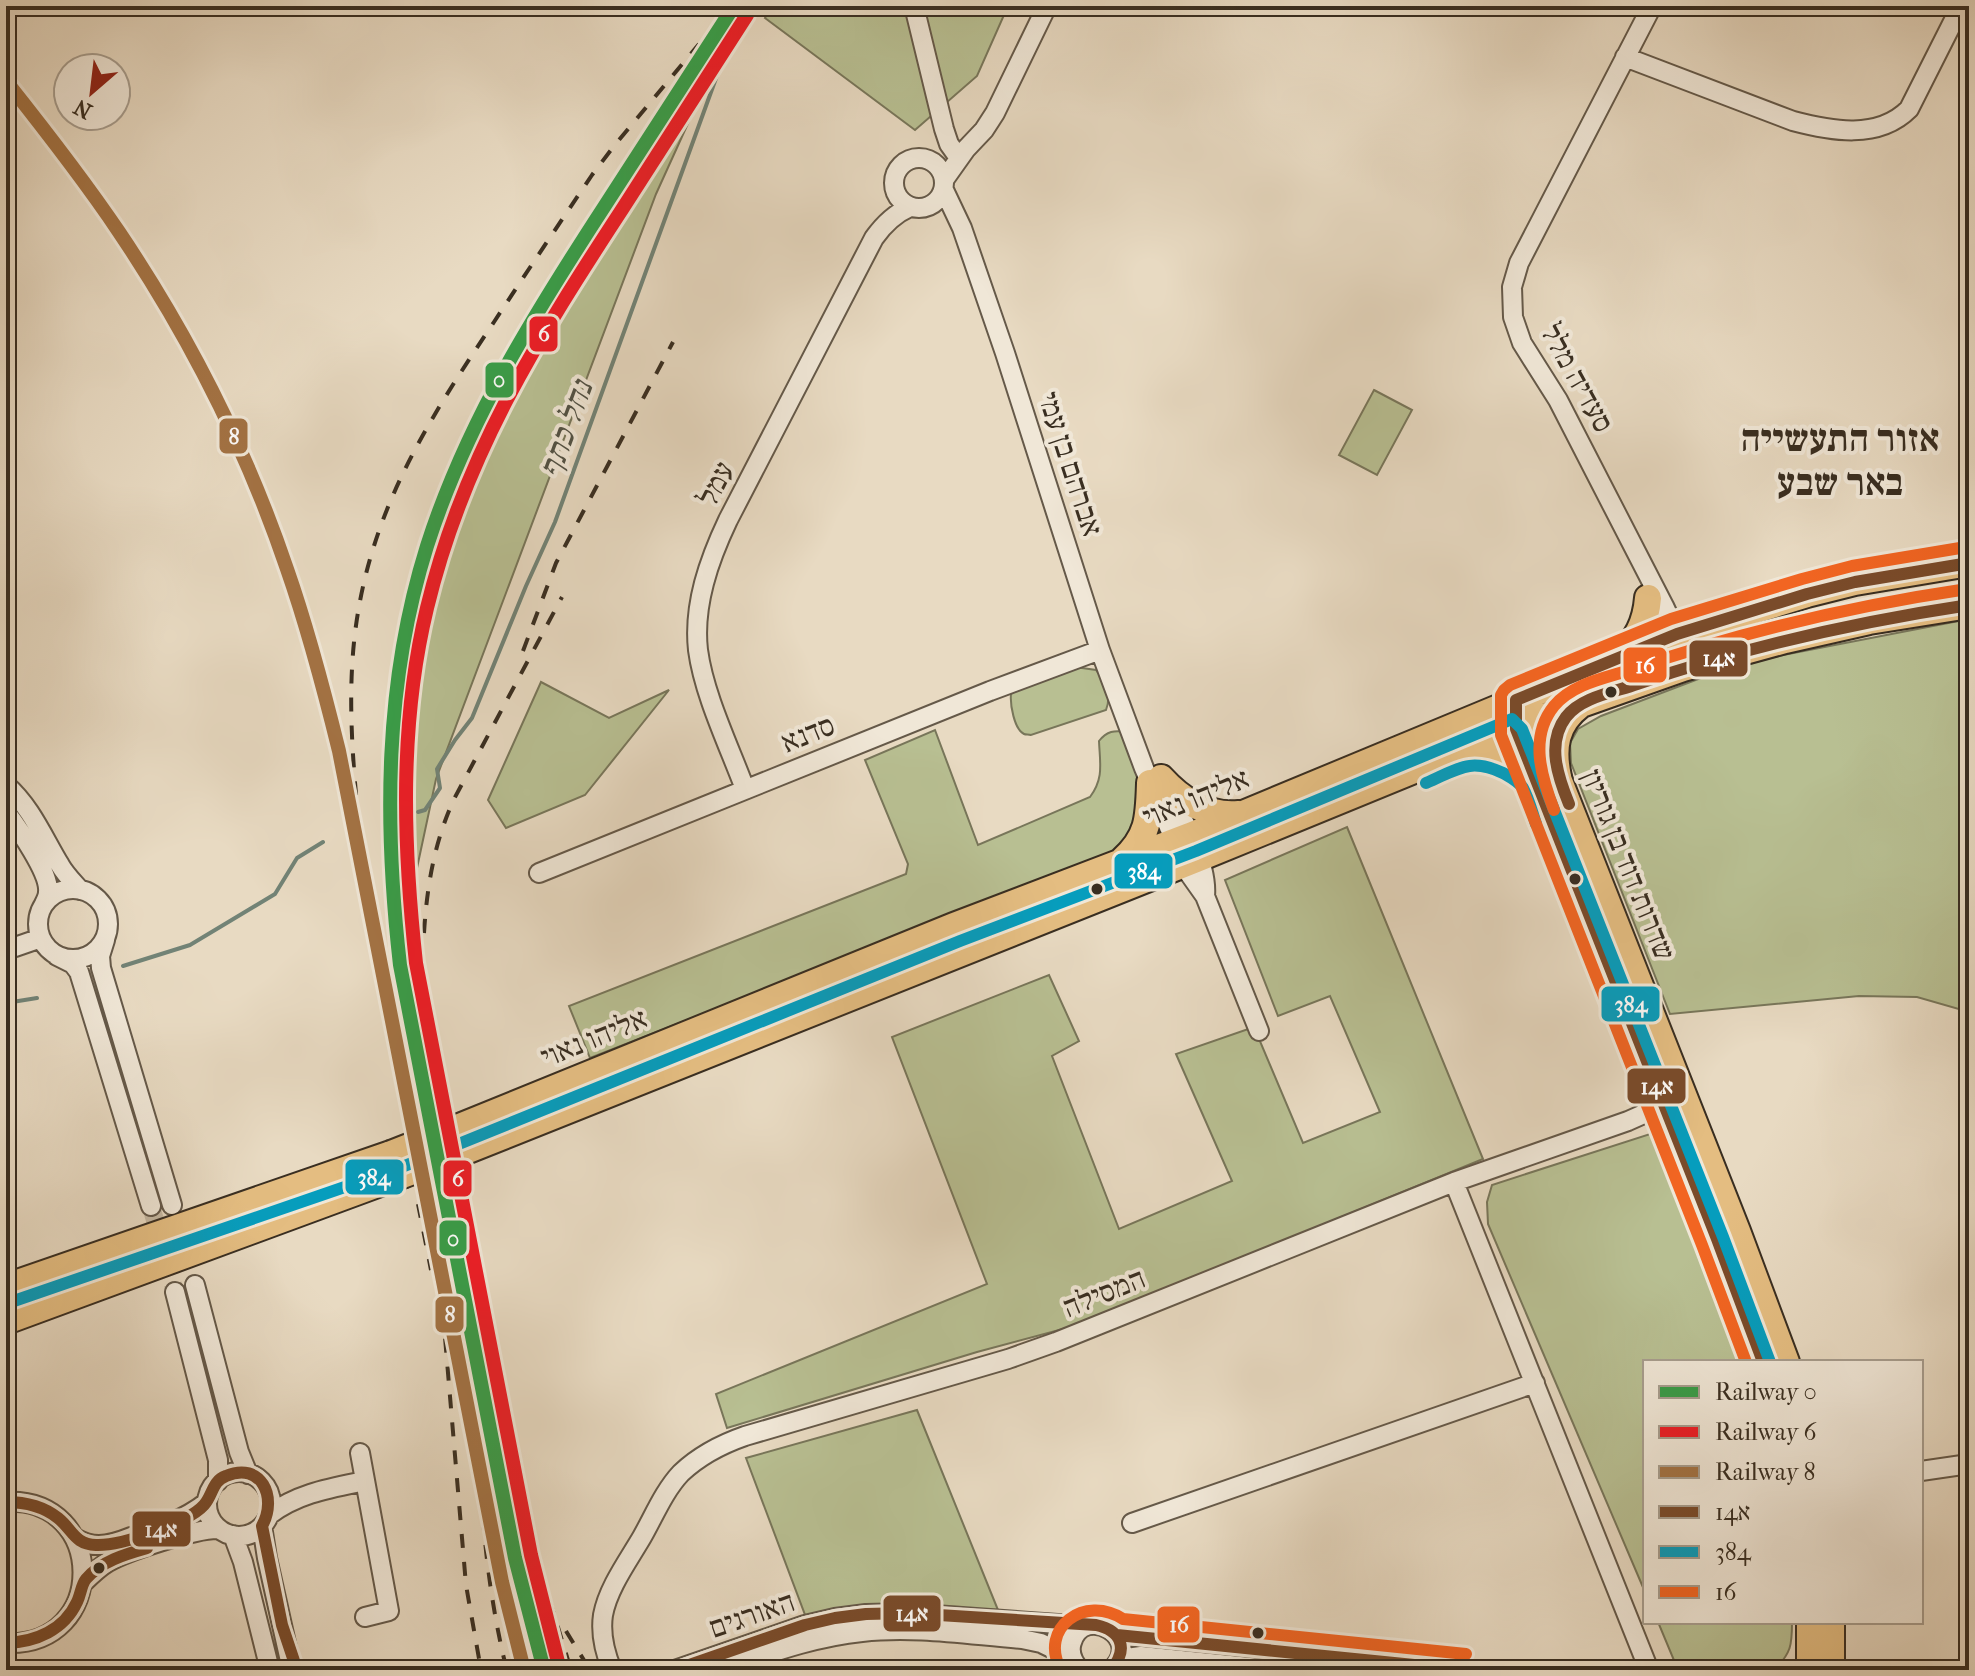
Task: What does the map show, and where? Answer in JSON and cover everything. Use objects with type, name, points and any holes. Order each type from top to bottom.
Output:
[{"type":"highway","name":"אליהו נאוי","points":[[460,1140],[954,926],[1119,863],[1187,850],[1242,814],[1670,636],[1855,582],[1969,563]]},
{"type":"highway","points":[[1616,660],[1642,628],[1648,598]]},
{"type":"highway","name":"אליהו נאוי","points":[[460,1140],[1187,850],[1683,668],[1869,621],[1969,605]]},
{"type":"highway","points":[[1468,748],[1508,758],[1546,777],[1555,759],[1558,736],[1565,719],[1580,705]]},
{"type":"highway","points":[[1119,863],[1138,845],[1146,829],[1156,781],[1197,807],[1225,815],[1242,814]]},
{"type":"highway","points":[[6,1321],[460,1140]]},
{"type":"highway","points":[[6,1287],[397,1164]]},
{"type":"main road","name":"שדרות דוד בן גוריון","points":[[1516,700],[1674,1100],[1765,1300],[1786,1360]]},
{"type":"main road","name":"שדרות דוד בן גוריון","points":[[1674,1100],[1762,1360]]},
{"type":"main road","points":[[1791,1670],[1801,1653],[1809,1628]]},
{"type":"main road","points":[[1809,1628],[1809,1670]]},
{"type":"main road","points":[[1832,1632],[1832,1670]]},
{"type":"main road","points":[[1832,1632],[1847,1670]]},
{"type":"street","points":[[914,6],[934,92],[960,153]]},
{"type":"street","points":[[960,153],[929,160],[914,158],[901,165],[894,178],[895,192],[910,207],[924,208],[936,202],[960,153],[984,130],[995,113],[1047,6]]},
{"type":"street","name":"סעדיה מלל","points":[[1652,6],[1519,263],[1512,287],[1513,317],[1522,343],[1558,400],[1637,554],[1683,668]]},
{"type":"street","points":[[1625,57],[1793,121],[1819,128],[1879,129],[1909,109],[1961,6]]},
{"type":"street","points":[[929,160],[939,168],[944,185]]},
{"type":"street","name":"אברהם בן עמי","points":[[944,185],[1010,366],[1100,650],[1126,717],[1187,850],[1192,880],[1205,896],[1259,1031]]},
{"type":"street","name":"עמל","points":[[884,224],[895,192]]},
{"type":"street","points":[[930,206],[962,228]]},
{"type":"street","name":"עמל","points":[[745,789],[702,670],[698,647],[701,597],[712,558],[728,520],[874,238],[894,215],[910,207]]},
{"type":"street","name":"סעדיה מלל","points":[[1637,554],[1648,598],[1670,636]]},
{"type":"street","name":"סדנא","points":[[539,873],[990,691],[1100,650]]},
{"type":"street","points":[[6,785],[37,822],[61,867],[80,890]]},
{"type":"street","points":[[6,812],[45,877],[48,890],[39,915],[41,938],[57,956],[73,964],[79,972],[151,1206]]},
{"type":"street","points":[[44,904],[60,892],[80,890],[90,893],[105,909],[108,930],[100,956],[101,968],[172,1205]]},
{"type":"street","points":[[15,947],[41,938]]},
{"type":"street","points":[[57,956],[79,959],[90,956],[105,940]]},
{"type":"street","name":"המסילה","points":[[612,1670],[602,1634],[606,1603],[669,1488],[688,1467],[719,1447],[745,1436],[1056,1342],[1454,1182],[1628,1121],[1674,1100]]},
{"type":"street","points":[[1454,1182],[1649,1670]]},
{"type":"street","points":[[195,1285],[239,1452],[255,1479],[268,1492],[270,1501],[264,1543],[294,1670]]},
{"type":"street","points":[[175,1292],[218,1460],[218,1481]]},
{"type":"street","points":[[1132,1523],[1535,1383]]},
{"type":"street","points":[[360,1453],[389,1611],[365,1617]]},
{"type":"street","points":[[1923,1471],[1969,1464]]},
{"type":"street","points":[[270,1670],[243,1562],[226,1532],[210,1517],[207,1502],[210,1490],[232,1473],[287,1490],[314,1491],[365,1481]]},
{"type":"street","points":[[83,1583],[93,1572],[127,1554],[205,1529],[249,1534],[286,1504],[314,1491]]},
{"type":"street","points":[[6,1502],[25,1503],[46,1510],[63,1523],[75,1538],[82,1560],[83,1583],[76,1605],[56,1629],[34,1640],[6,1643]]},
{"type":"street","points":[[75,1538],[91,1545],[113,1543],[178,1521],[207,1502]]},
{"type":"street","name":"האורגים","points":[[719,1670],[805,1625],[866,1614],[907,1613],[1086,1626],[1095,1624],[1117,1635]]},
{"type":"street","points":[[1076,1664],[1070,1651],[1074,1636],[1086,1626]]},
{"type":"street","name":"האורגים","points":[[675,1670],[834,1635],[903,1630],[1022,1639],[1041,1643],[1076,1664]]},
{"type":"street","points":[[1116,1666],[1121,1643],[1117,1635]]},
{"type":"street","points":[[1117,1635],[1464,1670]]},
{"type":"street","points":[[1637,1670],[1640,1651]]},
{"type":"street","points":[[1116,1666],[1141,1656],[1279,1670]]},
{"type":"green space","points":[[772,6],[1008,6],[977,76],[915,130],[765,18]]},
{"type":"green space","points":[[719,55],[656,194],[436,779],[417,868],[410,792],[411,734],[420,646],[456,518],[520,379]]},
{"type":"green space","points":[[1374,390],[1412,410],[1377,475],[1339,455]]},
{"type":"green space","points":[[1969,619],[1969,1012],[1917,997],[1859,996],[1670,1014],[1571,763],[1570,743],[1578,729],[1601,716],[1714,673],[1778,656]]},
{"type":"green space","points":[[1075,667],[1096,670],[1100,675],[1108,694],[1106,710],[1031,735],[1021,731],[1013,716],[1011,694]]},
{"type":"green space","points":[[541,682],[609,718],[669,690],[585,795],[506,828],[488,800]]},
{"type":"green space","points":[[935,730],[978,845],[1090,797],[1099,777],[1099,741],[1115,731],[1127,732],[1146,793],[1135,828],[1108,855],[590,1058],[569,1006],[906,874],[908,864],[865,760]]},
{"type":"green space","points":[[1347,827],[1483,1159],[1078,1325],[977,1352],[727,1428],[716,1394],[987,1284],[892,1037],[1049,975],[1079,1041],[1052,1056],[1119,1229],[1232,1181],[1176,1054],[1254,1027],[1303,1143],[1380,1112],[1330,996],[1278,1016],[1225,880]]},
{"type":"green space","points":[[1650,1134],[1662,1142],[1728,1309],[1745,1360],[1643,1360],[1643,1587],[1488,1224],[1487,1202],[1492,1185]]},
{"type":"green space","points":[[917,1410],[998,1610],[892,1605],[807,1620],[746,1458]]},
{"type":"green space","points":[[1659,1624],[1792,1624],[1791,1643],[1775,1670],[1678,1670]]},
{"type":"waterway","name":"נחל כתף","points":[[669,6],[677,15]]},
{"type":"waterway","name":"נחל כתף","points":[[418,812],[425,810],[440,788],[437,769],[472,718],[555,522],[727,48],[723,46]]},
{"type":"waterway","name":"נחל כתף","points":[[123,966],[190,945],[275,894],[297,858],[323,842]]},
{"type":"waterway","name":"נחל כתף","points":[[6,1003],[37,998]]},
{"type":"tunnel","points":[[151,1206],[175,1292]]},
{"type":"railway","points":[[364,879],[353,760],[352,672],[361,596],[386,513],[423,435],[543,248],[614,146],[699,44]]},
{"type":"railway","points":[[667,127],[704,74]]},
{"type":"railway","points":[[431,1128],[414,921],[408,744],[410,674],[422,599],[447,514],[492,409],[598,238],[668,108]]},
{"type":"railway","points":[[523,651],[556,563],[673,342]]},
{"type":"railway","points":[[424,933],[433,865],[447,815],[562,597]]},
{"type":"railway","points":[[436,1109],[464,1199],[526,1522],[571,1670]]},
{"type":"railway","points":[[418,1204],[431,1270]]},
{"type":"railway","points":[[438,1255],[466,1585],[481,1670]]},
{"type":"railway","points":[[478,1370],[502,1447]]},
{"type":"railway","points":[[471,1382],[476,1447]]},
{"type":"railway","points":[[479,1461],[488,1565],[506,1667]]},
{"type":"railway","points":[[518,1536],[536,1604],[560,1670]]},
{"type":"railway","points":[[566,1631],[590,1670]]},
{"type":"rail line","name":"0","points":[[544,1670],[515,1558],[400,965],[390,807],[395,702],[402,649],[427,546],[443,500],[482,412],[554,286],[734,6]]},
{"type":"rail line","name":"6","points":[[559,1666],[531,1555],[416,963],[406,829],[412,696],[427,608],[443,552],[461,499],[507,399],[562,304],[747,15]]},
{"type":"rail line","name":"8","points":[[6,81],[106,213],[169,312],[235,438],[295,592],[339,751],[502,1582],[524,1670]]},
{"type":"transit line","name":"16","points":[[1745,1360],[1501,735],[1501,695],[1510,685],[1671,619],[1852,566],[1966,547]]},
{"type":"transit line","name":"14א","points":[[1762,1360],[1516,729],[1516,700],[1677,634],[1807,594],[1855,582],[1969,563]]},
{"type":"transit line","name":"16","points":[[1554,810],[1540,757],[1542,731],[1554,706],[1579,687],[1755,632],[1881,603],[1967,589]]},
{"type":"transit line","name":"14א","points":[[1569,804],[1558,771],[1556,738],[1572,710],[1589,700],[1760,647],[1885,619],[1969,605]]},
{"type":"transit line","name":"384","points":[[11,1302],[397,1169],[960,941],[1196,851],[1512,719],[1522,729],[1769,1360]]},
{"type":"transit line","name":"384","points":[[1426,783],[1463,767],[1491,768],[1519,783],[1536,824]]},
{"type":"transit line","name":"14א","points":[[6,1502],[40,1508],[58,1518],[83,1542],[107,1544],[153,1532],[184,1519],[204,1505],[221,1478],[249,1473],[263,1484],[267,1493],[268,1504],[262,1526]]},
{"type":"transit line","name":"14א","points":[[262,1526],[282,1625],[297,1670]]},
{"type":"transit line","name":"14א","points":[[6,1643],[38,1637],[57,1627],[71,1612],[84,1581],[92,1573],[114,1559],[147,1548]]},
{"type":"transit line","name":"16","points":[[1061,1670],[1056,1655],[1060,1629],[1069,1619],[1094,1611],[1108,1612],[1123,1619],[1466,1654]]},
{"type":"transit line","name":"14א","points":[[675,1670],[805,1625],[866,1614],[907,1613],[1096,1625],[1112,1632],[1120,1642],[1120,1655],[1111,1670]]},
{"type":"transit line","name":"14א","points":[[1117,1635],[1464,1670]]},
{"type":"district","name":"אזור התעשייה באר שבע","points":[[1840,460]]}]
